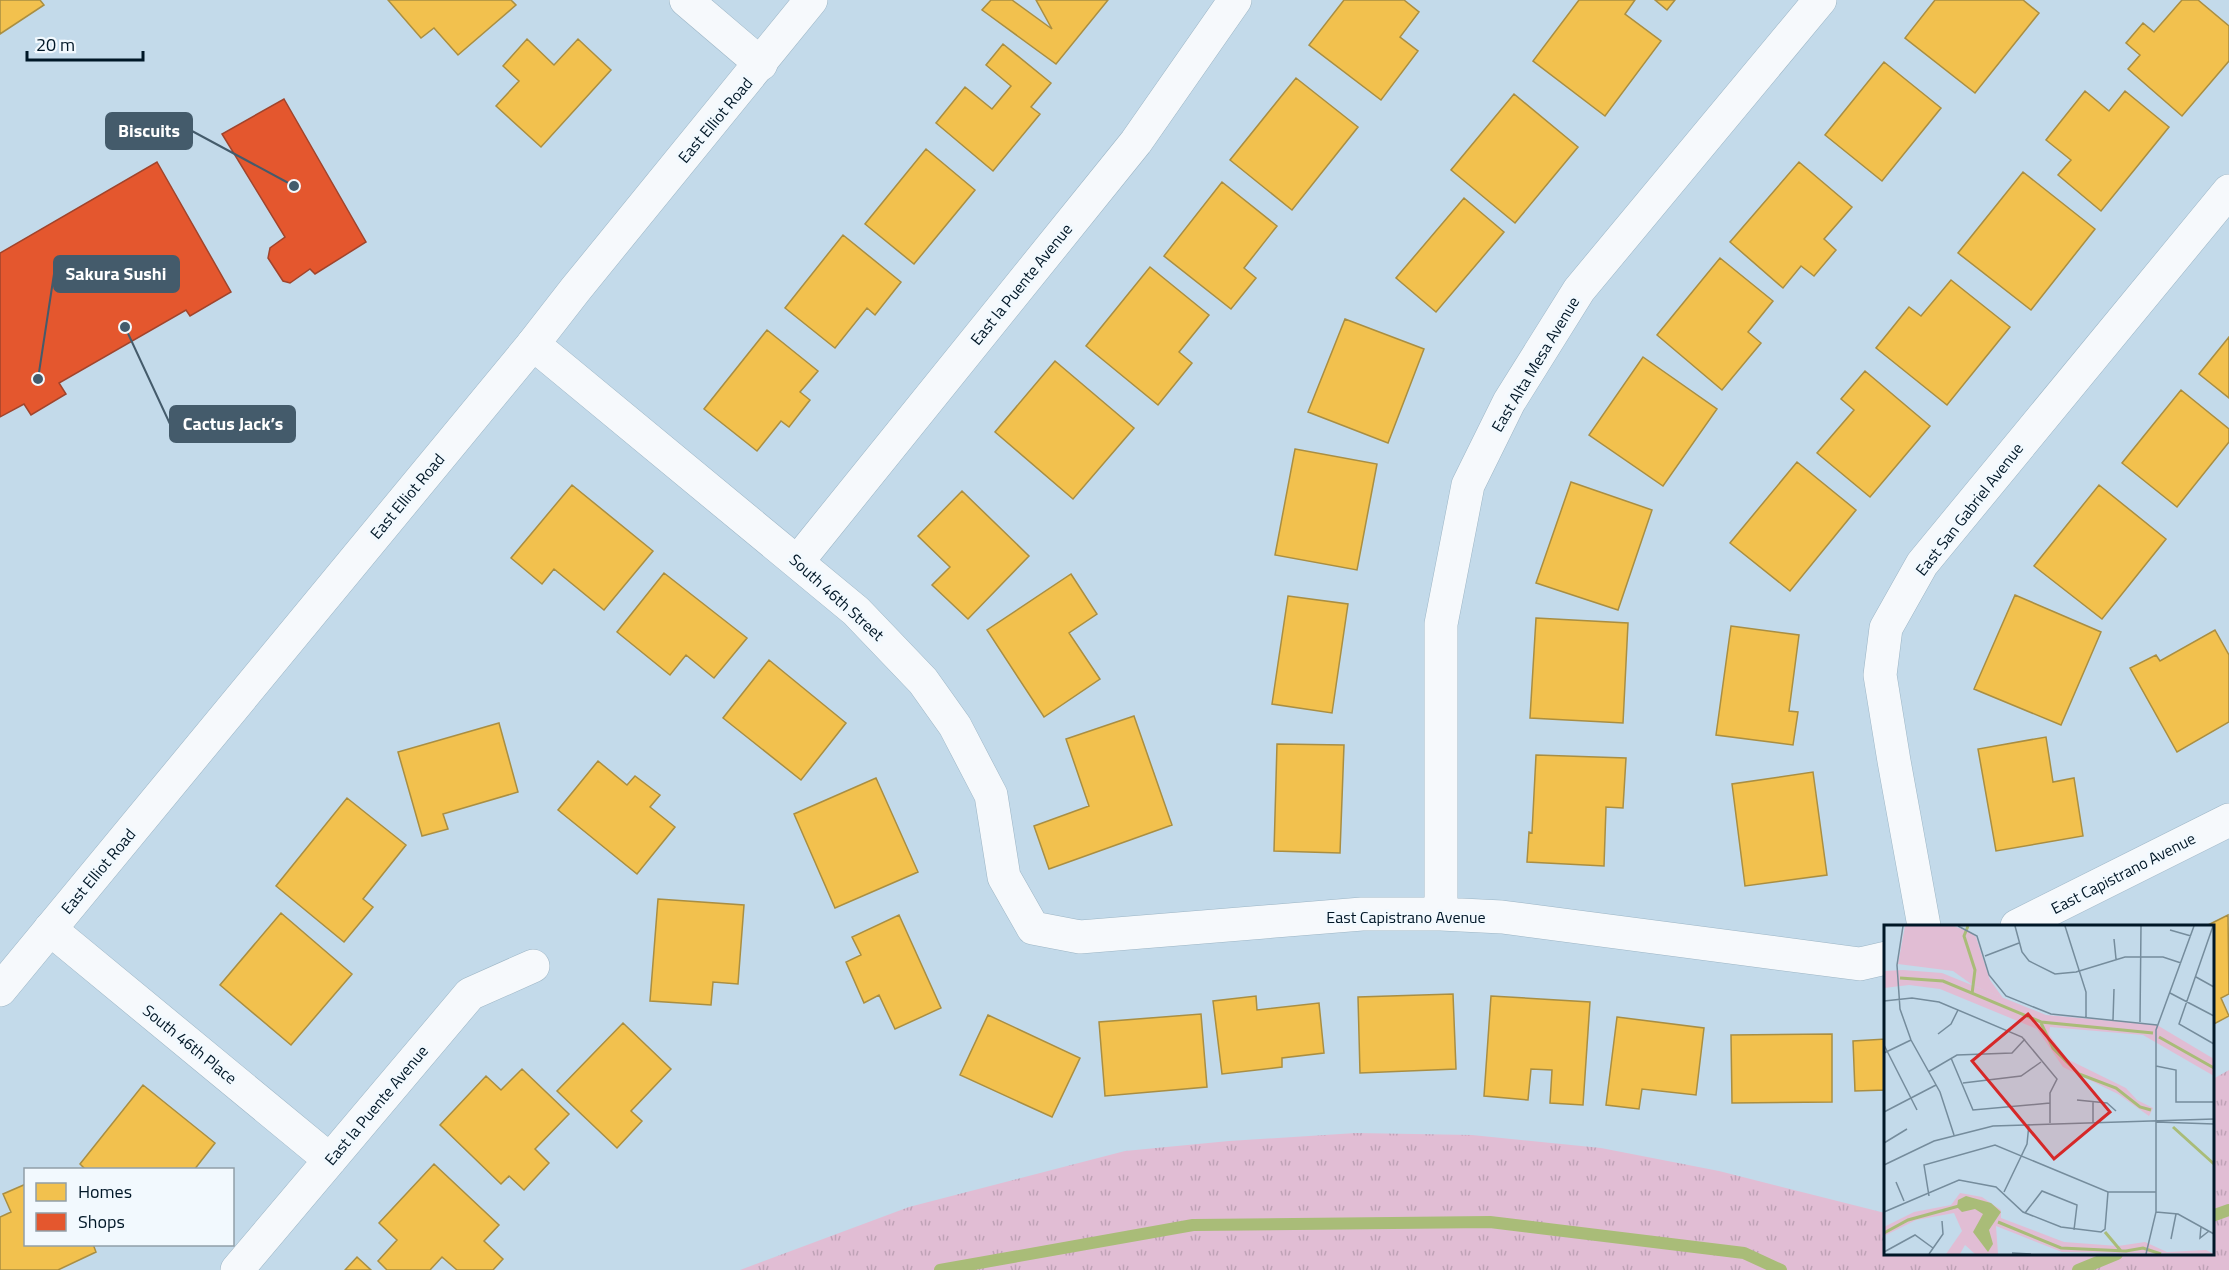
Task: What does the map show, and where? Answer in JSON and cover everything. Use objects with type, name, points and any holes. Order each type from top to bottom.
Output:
[{"type":"street","points":[[686,0],[761,64]]},
{"type":"street","name":"East Elliot Road","points":[[0,990],[533,344],[811,0]]},
{"type":"street","name":"East la Puente Avenue","points":[[798,561],[1136,142],[1235,0]]},
{"type":"street","name":"East Alta Mesa Avenue","points":[[1441,914],[1441,624],[1468,485],[1509,402],[1579,290],[1820,0]]},
{"type":"street","name":"East San Gabriel Avenue","points":[[1924,925],[1880,675],[1886,628],[1922,564],[2229,191]]},
{"type":"street","name":"South 46th Street","points":[[533,344],[798,561],[856,611],[916,673],[955,726],[991,795],[1004,877],[1033,928]]},
{"type":"street","name":"East Capistrano Avenue","points":[[2021,925],[2229,820]]},
{"type":"street","name":"East Capistrano Avenue","points":[[1033,928],[1080,938],[1362,914],[1441,914],[1513,918],[1860,964],[1884,958]]},
{"type":"street","name":"South 46th Place","points":[[50,929],[330,1160]]},
{"type":"street","name":"East la Puente Avenue","points":[[237,1270],[470,994],[533,966]]},
{"type":"green space","points":[[2229,1070],[2229,1270],[740,1270],[909,1207],[1125,1151],[1229,1141],[1356,1133],[1472,1135],[1601,1148],[1719,1171],[1884,1213],[1884,1255],[2214,1255],[2214,1078]]},
{"type":"building: Homes","points":[[0,0],[40,0],[44,5],[0,34]]},
{"type":"building: Homes","points":[[388,0],[511,0],[516,5],[458,55],[434,28],[421,38]]},
{"type":"building: Homes","points":[[991,0],[1012,0],[1052,29],[1036,0],[1108,0],[1056,64],[982,10]]},
{"type":"building: Homes","points":[[1344,0],[1404,0],[1419,12],[1400,37],[1418,51],[1381,100],[1309,45]]},
{"type":"building: Homes","points":[[1579,0],[1635,0],[1625,14],[1661,41],[1605,116],[1533,61]]},
{"type":"building: Homes","points":[[1655,0],[1675,0],[1667,10]]},
{"type":"building: Homes","points":[[1935,0],[2023,0],[2039,13],[1975,93],[1905,38]]},
{"type":"building: Homes","points":[[2182,0],[2198,0],[2229,26],[2229,61],[2182,116],[2128,69],[2140,55],[2126,43],[2143,23],[2154,32]]},
{"type":"building: Homes","points":[[527,39],[554,65],[578,39],[611,70],[541,147],[496,106],[519,81],[503,66]]},
{"type":"building: Homes","points":[[1003,44],[1051,83],[1031,107],[1040,114],[993,171],[936,123],[965,87],[992,109],[1011,86],[986,65]]},
{"type":"building: Homes","points":[[1884,62],[1941,108],[1882,181],[1825,135]]},
{"type":"building: Homes","points":[[1296,78],[1358,127],[1292,210],[1230,160]]},
{"type":"building: Homes","points":[[2085,91],[2109,111],[2125,91],[2169,127],[2101,211],[2058,175],[2071,160],[2046,140]]},
{"type":"building: Homes","points":[[1514,94],[1578,147],[1515,223],[1451,170]]},
{"type":"building: Homes","points":[[926,149],[975,190],[914,264],[865,224]]},
{"type":"building: Homes","points":[[1799,162],[1852,207],[1824,239],[1836,250],[1814,276],[1801,266],[1783,288],[1730,242]]},
{"type":"building: Homes","points":[[2023,172],[2095,229],[2031,310],[1958,253]]},
{"type":"building: Homes","points":[[1222,182],[1277,226],[1244,268],[1256,278],[1231,309],[1164,256]]},
{"type":"building: Homes","points":[[1464,198],[1504,232],[1436,312],[1396,278]]},
{"type":"building: Homes","points":[[843,235],[901,282],[875,315],[867,308],[835,348],[785,308]]},
{"type":"building: Homes","points":[[1720,258],[1773,301],[1748,332],[1761,343],[1722,390],[1657,335]]},
{"type":"building: Homes","points":[[1150,267],[1209,315],[1179,352],[1192,363],[1158,405],[1086,346]]},
{"type":"building: Homes","points":[[1951,280],[2010,327],[1947,405],[1876,348],[1909,307],[1921,316]]},
{"type":"building: Homes","points":[[1345,319],[1424,349],[1388,443],[1308,412]]},
{"type":"building: Homes","points":[[767,330],[818,371],[800,392],[810,400],[789,427],[781,421],[757,451],[704,409]]},
{"type":"building: Homes","points":[[2229,337],[2229,398],[2199,374]]},
{"type":"building: Homes","points":[[1643,357],[1717,409],[1663,486],[1589,435]]},
{"type":"building: Homes","points":[[1055,361],[1134,428],[1073,499],[995,432]]},
{"type":"building: Homes","points":[[1865,371],[1930,426],[1870,497],[1817,453],[1854,410],[1841,399]]},
{"type":"building: Homes","points":[[2181,390],[2229,429],[2229,442],[2177,507],[2122,463]]},
{"type":"building: Homes","points":[[1295,449],[1377,464],[1357,570],[1275,555]]},
{"type":"building: Homes","points":[[1797,462],[1856,510],[1790,591],[1730,543]]},
{"type":"building: Homes","points":[[1571,482],[1652,510],[1618,610],[1536,583]]},
{"type":"building: Homes","points":[[572,485],[653,551],[604,610],[554,569],[542,584],[511,558]]},
{"type":"building: Homes","points":[[2099,485],[2166,539],[2102,619],[2034,566]]},
{"type":"building: Homes","points":[[962,491],[1029,556],[968,619],[932,585],[950,567],[918,536]]},
{"type":"building: Homes","points":[[664,573],[747,638],[714,678],[686,655],[670,675],[617,632]]},
{"type":"building: Homes","points":[[1071,574],[1097,614],[1069,633],[1100,679],[1044,717],[987,630]]},
{"type":"building: Homes","points":[[2015,595],[2101,632],[2061,725],[1974,689]]},
{"type":"building: Homes","points":[[1288,596],[1348,604],[1332,713],[1272,704]]},
{"type":"building: Homes","points":[[1536,618],[1628,623],[1623,723],[1530,718]]},
{"type":"building: Homes","points":[[1731,626],[1799,635],[1789,711],[1798,712],[1793,745],[1716,735]]},
{"type":"building: Homes","points":[[2215,630],[2229,655],[2229,722],[2177,752],[2130,668],[2156,655],[2160,661]]},
{"type":"building: Homes","points":[[769,660],[846,723],[801,780],[723,718]]},
{"type":"building: Homes","points":[[1134,716],[1172,825],[1049,869],[1034,826],[1089,806],[1066,739]]},
{"type":"building: Homes","points":[[499,723],[518,792],[443,814],[448,829],[422,836],[398,752]]},
{"type":"building: Homes","points":[[2046,737],[2053,782],[2074,778],[2083,836],[1996,851],[1978,749]]},
{"type":"building: Homes","points":[[1277,744],[1344,745],[1340,853],[1274,851]]},
{"type":"building: Homes","points":[[1536,755],[1626,758],[1623,808],[1606,807],[1604,866],[1527,862],[1529,832],[1532,833]]},
{"type":"building: Homes","points":[[598,761],[627,785],[635,776],[660,795],[650,807],[675,827],[637,874],[558,810]]},
{"type":"building: Homes","points":[[1813,772],[1827,875],[1745,886],[1732,784]]},
{"type":"building: Homes","points":[[876,778],[918,872],[835,908],[794,814]]},
{"type":"building: Homes","points":[[347,798],[406,845],[363,899],[373,907],[344,942],[276,886]]},
{"type":"building: Homes","points":[[658,899],[744,905],[738,984],[713,982],[711,1005],[650,1001]]},
{"type":"building: Homes","points":[[281,913],[352,974],[291,1045],[220,985]]},
{"type":"building: Homes","points":[[899,915],[941,1008],[895,1029],[879,995],[864,1003],[846,962],[861,955],[852,937]]},
{"type":"building: Homes","points":[[2228,915],[2229,994],[2221,998],[2229,1016],[2214,1024],[2214,925],[2208,925]]},
{"type":"building: Homes","points":[[1453,994],[1456,1069],[1360,1073],[1358,997]]},
{"type":"building: Homes","points":[[1256,996],[1257,1010],[1319,1003],[1324,1053],[1282,1058],[1282,1067],[1222,1074],[1213,1001]]},
{"type":"building: Homes","points":[[1491,996],[1590,1002],[1583,1105],[1550,1103],[1552,1070],[1531,1069],[1528,1100],[1484,1096]]},
{"type":"building: Homes","points":[[1201,1014],[1207,1087],[1105,1096],[1099,1022]]},
{"type":"building: Homes","points":[[988,1015],[1080,1058],[1052,1117],[960,1075]]},
{"type":"building: Homes","points":[[1617,1017],[1704,1028],[1696,1095],[1642,1089],[1639,1109],[1606,1105]]},
{"type":"building: Homes","points":[[623,1023],[671,1069],[631,1111],[642,1121],[617,1148],[557,1091]]},
{"type":"building: Homes","points":[[1832,1034],[1832,1102],[1732,1103],[1731,1035]]},
{"type":"building: Homes","points":[[1884,1039],[1884,1090],[1855,1091],[1853,1041]]},
{"type":"building: Homes","points":[[522,1069],[569,1114],[535,1149],[549,1163],[524,1190],[509,1176],[501,1184],[440,1125],[486,1076],[501,1090]]},
{"type":"building: Homes","points":[[143,1085],[215,1143],[196,1168],[84,1168],[80,1164]]},
{"type":"building: Homes","points":[[434,1164],[499,1225],[484,1241],[503,1259],[493,1270],[457,1270],[442,1257],[430,1270],[387,1270],[378,1261],[397,1240],[379,1223]]},
{"type":"building: Homes","points":[[24,1185],[24,1246],[94,1246],[96,1252],[58,1270],[0,1270],[0,1217],[11,1212],[3,1194]]},
{"type":"building: Homes","points":[[357,1257],[371,1270],[345,1270]]},
{"type":"building: Shops","points":[[284,99],[366,242],[315,274],[310,269],[290,283],[283,281],[268,258],[270,248],[285,237],[222,134]]},
{"type":"building: Shops","points":[[157,162],[231,292],[190,316],[186,310],[59,383],[66,394],[31,415],[24,404],[0,417],[0,253]]},
{"type":"waterway","points":[[2214,1215],[2229,1210]]},
{"type":"waterway","points":[[940,1270],[1193,1225],[1490,1222],[1744,1253],[1781,1270]]},
{"type":"waterway","points":[[2078,1270],[2115,1255]]},
{"type":"place","name":"Biscuits","points":[[294,186]]},
{"type":"place","name":"Cactus Jack’s","points":[[125,327]]},
{"type":"place","name":"Sakura Sushi","points":[[38,379]]}]
